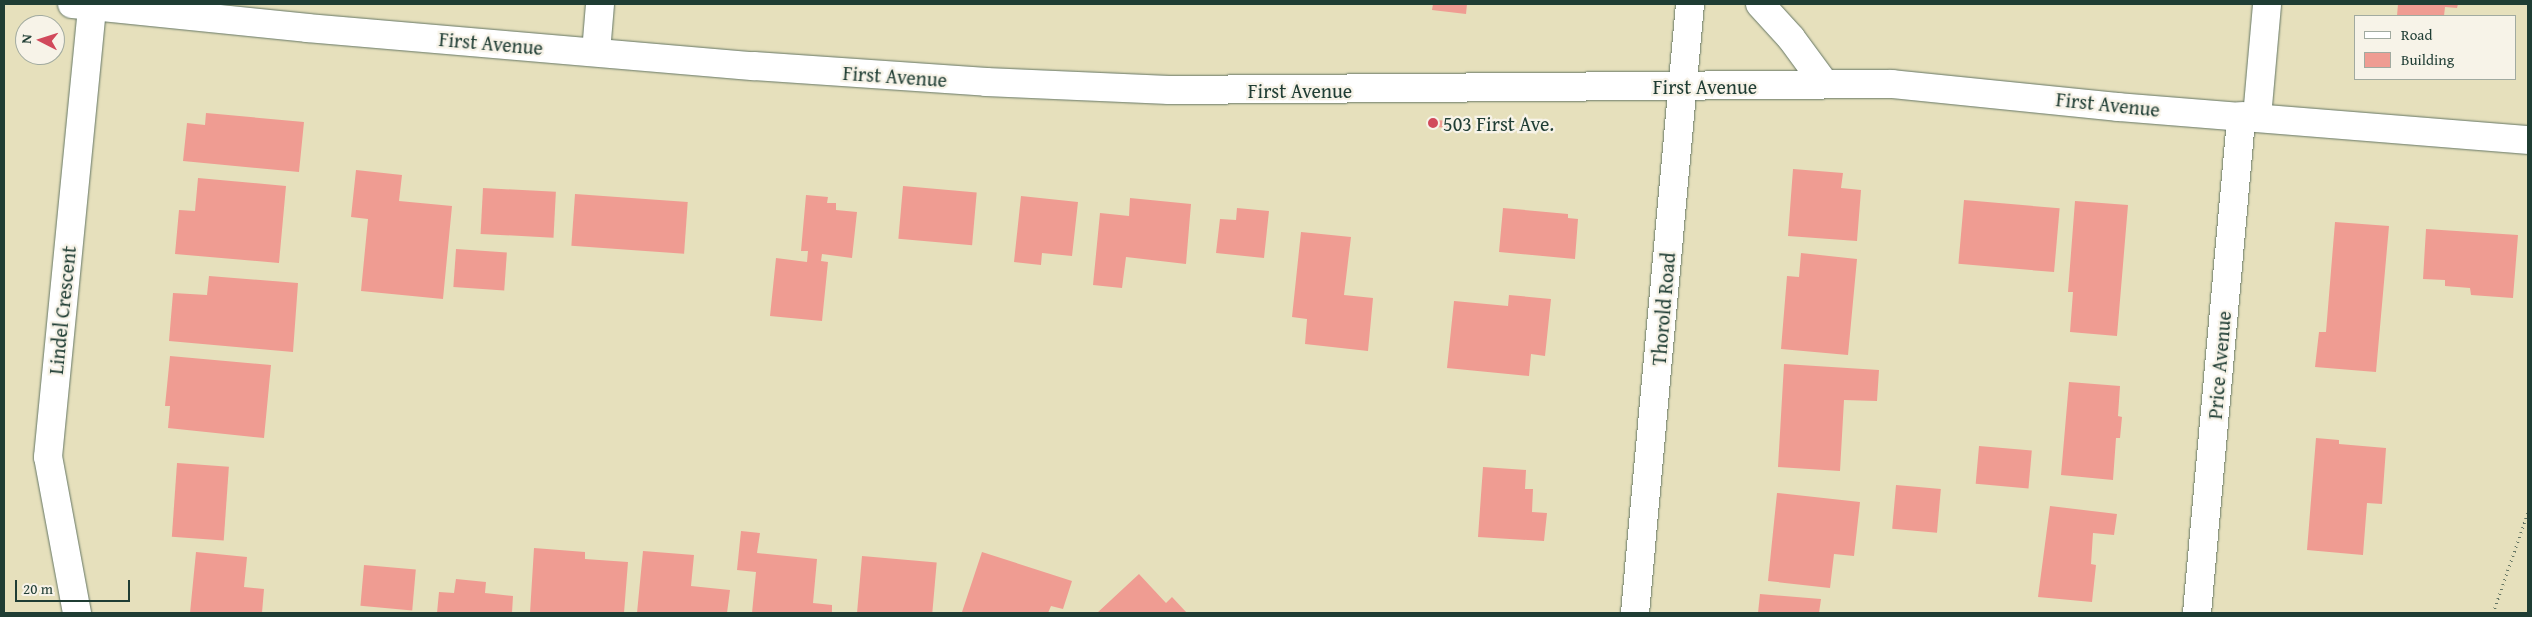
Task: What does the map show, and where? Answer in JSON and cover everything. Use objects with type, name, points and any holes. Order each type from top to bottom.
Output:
[{"type":"street","points":[[596,52],[600,4]]},
{"type":"street","name":"Thorold Road","points":[[1635,613],[1690,4]]},
{"type":"street","points":[[1760,4],[1792,38],[1824,83]]},
{"type":"street","name":"Price Avenue","points":[[2197,613],[2249,116],[2267,4]]},
{"type":"street","name":"First Avenue","points":[[82,5],[307,28],[754,66],[1169,90],[1824,83],[1892,84],[2118,107],[2249,116],[2528,140]]},
{"type":"street","name":"Lindel Crescent","points":[[76,613],[48,456],[82,5]]},
{"type":"path","points":[[2493,613],[2528,512]]},
{"type":"building","points":[[1433,4],[1467,4],[1466,14],[1432,10]]},
{"type":"building","points":[[2398,4],[2458,4],[2457,8],[2445,7],[2444,15],[2397,15]]},
{"type":"building","points":[[206,113],[304,122],[299,172],[183,161],[187,123],[205,125]]},
{"type":"building","points":[[1436,120],[1450,121],[1449,128],[1436,127]]},
{"type":"building","points":[[1793,169],[1843,173],[1841,188],[1861,190],[1857,241],[1788,236]]},
{"type":"building","points":[[356,170],[402,175],[399,201],[452,206],[443,299],[361,291],[368,219],[351,217]]},
{"type":"building","points":[[198,178],[286,186],[279,263],[175,254],[179,210],[195,211]]},
{"type":"building","points":[[903,186],[977,192],[972,245],[898,239]]},
{"type":"building","points":[[483,188],[556,192],[553,238],[481,234]]},
{"type":"building","points":[[575,194],[688,202],[684,254],[571,246]]},
{"type":"building","points":[[806,195],[828,197],[827,203],[836,203],[836,210],[857,212],[852,258],[822,254],[821,261],[828,262],[822,321],[770,316],[776,258],[807,262],[808,251],[801,251]]},
{"type":"building","points":[[1021,196],[1078,202],[1072,256],[1042,253],[1041,265],[1014,262]]},
{"type":"building","points":[[1130,198],[1191,204],[1186,264],[1126,257],[1122,288],[1093,285],[1100,213],[1129,216]]},
{"type":"building","points":[[1964,200],[2060,208],[2054,272],[1958,264]]},
{"type":"building","points":[[2075,201],[2128,205],[2117,336],[2070,332],[2073,292],[2068,292]]},
{"type":"building","points":[[1237,208],[1269,211],[1264,258],[1216,253],[1220,219],[1236,220]]},
{"type":"building","points":[[1503,208],[1568,214],[1568,218],[1578,219],[1575,259],[1499,252]]},
{"type":"building","points":[[2335,222],[2389,226],[2376,372],[2315,367],[2319,332],[2326,332]]},
{"type":"building","points":[[2426,229],[2518,235],[2513,298],[2471,295],[2470,288],[2445,286],[2445,280],[2423,279]]},
{"type":"building","points":[[1301,232],[1351,237],[1344,295],[1373,298],[1368,351],[1305,344],[1307,319],[1292,317]]},
{"type":"building","points":[[456,249],[507,253],[504,290],[453,287]]},
{"type":"building","points":[[1801,253],[1857,259],[1848,355],[1781,349],[1787,276],[1799,277]]},
{"type":"building","points":[[209,276],[298,283],[293,352],[169,341],[173,293],[207,295]]},
{"type":"building","points":[[1509,295],[1551,299],[1545,356],[1531,354],[1529,376],[1447,368],[1454,301],[1508,306]]},
{"type":"building","points":[[170,356],[271,365],[264,438],[168,428],[170,406],[165,406]]},
{"type":"building","points":[[1784,364],[1879,370],[1877,401],[1844,400],[1840,471],[1778,467]]},
{"type":"building","points":[[2069,382],[2120,386],[2118,416],[2122,417],[2120,438],[2116,438],[2113,480],[2061,475]]},
{"type":"building","points":[[2316,438],[2339,440],[2339,444],[2386,448],[2382,504],[2367,503],[2363,555],[2307,550]]},
{"type":"building","points":[[1979,446],[2032,451],[2028,488],[1976,484]]},
{"type":"building","points":[[177,463],[229,467],[224,540],[172,537]]},
{"type":"building","points":[[1483,467],[1526,470],[1525,489],[1533,489],[1532,512],[1547,513],[1544,541],[1478,537]]},
{"type":"building","points":[[1896,485],[1941,489],[1937,533],[1892,529]]},
{"type":"building","points":[[1777,493],[1860,502],[1854,556],[1834,554],[1830,588],[1768,581]]},
{"type":"building","points":[[2050,506],[2117,514],[2114,535],[2093,533],[2091,564],[2096,565],[2092,602],[2038,597]]},
{"type":"building","points":[[741,531],[760,533],[757,553],[817,559],[813,603],[832,605],[832,613],[752,613],[756,572],[737,570]]},
{"type":"building","points":[[534,548],[585,552],[585,559],[628,562],[624,613],[530,613]]},
{"type":"building","points":[[643,551],[694,555],[691,586],[730,590],[727,613],[637,613]]},
{"type":"building","points":[[196,552],[247,557],[244,587],[264,589],[262,613],[190,613]]},
{"type":"building","points":[[982,552],[1072,581],[1063,609],[1051,606],[1048,613],[962,612]]},
{"type":"building","points":[[862,556],[937,563],[932,613],[857,613]]},
{"type":"building","points":[[364,565],[416,570],[412,610],[360,606]]},
{"type":"building","points":[[1139,574],[1166,603],[1172,597],[1187,613],[1097,613]]},
{"type":"building","points":[[456,579],[486,582],[485,593],[513,596],[512,613],[437,613],[439,592],[454,593]]},
{"type":"building","points":[[1760,594],[1821,599],[1819,613],[1758,613]]},
{"type":"place","name":"503 First Ave.","points":[[1433,123]]}]
